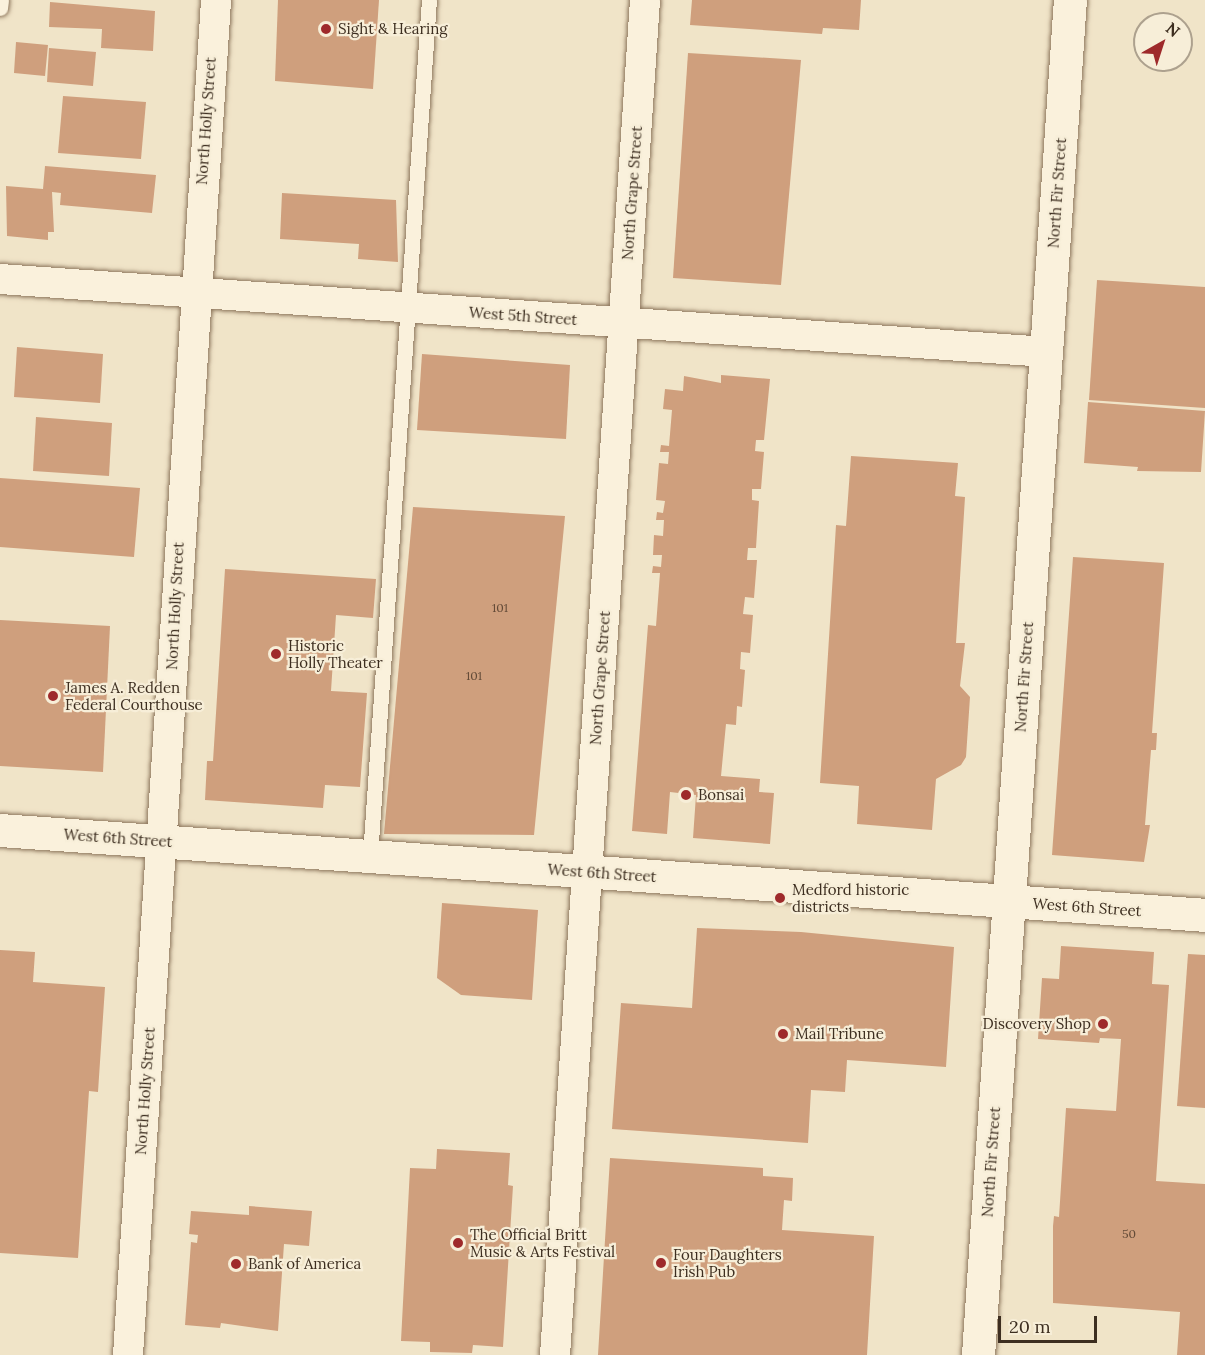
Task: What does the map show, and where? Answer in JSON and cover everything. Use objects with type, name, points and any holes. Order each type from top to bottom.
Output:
[{"type":"street","name":"North Holly Street","points":[[128,1355],[162,841],[194,293],[216,0]]},
{"type":"street","name":"North Grape Street","points":[[555,1355],[645,0]]},
{"type":"street","name":"North Fir Street","points":[[978,1355],[1070,0]]},
{"type":"street","name":"West 5th Street","points":[[0,279],[1046,352]]},
{"type":"street","name":"West 6th Street","points":[[0,830],[1205,915]]},
{"type":"lane","points":[[0,8],[1,0]]},
{"type":"lane","points":[[370,856],[429,0]]},
{"type":"building","name":"Sight & Hearing","points":[[278,0],[379,0],[373,89],[275,81]]},
{"type":"building","points":[[692,0],[861,0],[859,30],[823,28],[822,34],[690,25]]},
{"type":"building","points":[[50,2],[155,11],[153,51],[101,48],[102,29],[49,27]]},
{"type":"building","points":[[16,42],[48,45],[45,76],[14,73]]},
{"type":"building","points":[[49,48],[96,52],[93,86],[47,82]]},
{"type":"building","points":[[688,53],[801,60],[781,285],[673,278]]},
{"type":"building","points":[[63,96],[146,102],[141,159],[58,153]]},
{"type":"building","points":[[45,166],[156,175],[152,213],[60,205],[61,193],[52,192],[54,232],[48,232],[48,240],[7,236],[6,186],[43,189]]},
{"type":"building","points":[[282,193],[396,200],[398,262],[358,259],[359,244],[280,239]]},
{"type":"building","points":[[1097,280],[1205,287],[1205,408],[1089,400]]},
{"type":"building","points":[[17,347],[103,354],[100,403],[14,397]]},
{"type":"building","points":[[422,354],[570,365],[566,439],[417,430]]},
{"type":"building","points":[[721,375],[770,379],[764,440],[756,440],[755,451],[764,452],[761,489],[752,489],[752,500],[759,501],[756,548],[748,548],[747,560],[757,560],[754,598],[745,597],[743,614],[753,615],[750,653],[741,652],[740,669],[745,670],[742,707],[737,706],[736,725],[726,724],[721,776],[760,779],[759,792],[774,793],[770,844],[693,838],[696,795],[670,792],[667,834],[632,831],[648,625],[656,626],[660,573],[652,573],[653,566],[661,567],[662,555],[653,555],[654,535],[663,536],[664,520],[656,520],[657,512],[663,513],[665,501],[656,500],[659,463],[668,464],[669,452],[660,452],[661,445],[669,446],[672,410],[663,409],[665,389],[683,391],[684,376],[721,383]]},
{"type":"building","points":[[1088,402],[1205,411],[1201,472],[1137,471],[1138,467],[1084,463]]},
{"type":"building","points":[[36,417],[112,423],[109,476],[33,471]]},
{"type":"building","points":[[851,456],[958,463],[955,496],[965,497],[956,643],[965,643],[960,686],[970,697],[966,757],[961,765],[936,779],[932,830],[857,824],[859,786],[820,783],[836,525],[846,526]]},
{"type":"building","points":[[0,478],[140,488],[134,557],[0,547]]},
{"type":"building","points":[[413,507],[565,516],[534,835],[384,834]]},
{"type":"building","points":[[1073,557],[1164,563],[1152,733],[1157,733],[1156,750],[1151,750],[1145,825],[1150,825],[1144,862],[1052,855]]},
{"type":"building","name":"Historic Holly Theater","points":[[225,569],[376,579],[373,618],[336,615],[331,691],[367,693],[360,787],[325,785],[323,808],[205,800],[207,761],[213,761]]},
{"type":"building","name":"James A. Redden Federal Courthouse","points":[[0,620],[110,626],[103,772],[0,766]]},
{"type":"building","points":[[442,903],[538,910],[532,1000],[461,995],[437,978]]},
{"type":"building","name":"Mail Tribune","points":[[697,928],[801,932],[954,947],[946,1067],[847,1060],[845,1092],[811,1090],[808,1143],[612,1129],[621,1003],[692,1008]]},
{"type":"building","points":[[1061,946],[1154,952],[1152,984],[1169,985],[1156,1181],[1205,1184],[1205,1355],[1177,1355],[1180,1312],[1053,1303],[1053,1226],[1054,1216],[1059,1217],[1066,1108],[1116,1111],[1121,1039],[1100,1038],[1099,1043],[1038,1039],[1042,978],[1059,979]]},
{"type":"building","points":[[0,950],[35,952],[33,982],[105,987],[98,1092],[89,1091],[78,1258],[0,1253]]},
{"type":"building","points":[[1188,954],[1205,955],[1205,1108],[1177,1106]]},
{"type":"building","name":"The Official Britt Music & Arts Festival","points":[[437,1149],[510,1153],[508,1185],[513,1186],[503,1347],[473,1345],[472,1353],[430,1352],[430,1342],[401,1341],[410,1168],[436,1169]]},
{"type":"building","points":[[610,1158],[763,1168],[763,1176],[793,1178],[792,1201],[784,1200],[782,1230],[874,1236],[867,1355],[598,1355]]},
{"type":"building","name":"Bank of America","points":[[249,1206],[312,1211],[309,1246],[284,1244],[278,1331],[221,1323],[220,1328],[185,1325],[191,1242],[197,1243],[198,1235],[189,1234],[191,1211],[249,1215]]},
{"type":"place","name":"Sight & Hearing","points":[[326,29]]},
{"type":"place","name":"Historic Holly Theater","points":[[276,654]]},
{"type":"place","name":"James A. Redden Federal Courthouse","points":[[53,696]]},
{"type":"place","name":"Bonsai","points":[[686,795]]},
{"type":"place","name":"Medford historic districts","points":[[780,898]]},
{"type":"place","name":"Discovery Shop","points":[[1103,1024]]},
{"type":"place","name":"Mail Tribune","points":[[783,1034]]},
{"type":"place","name":"The Official Britt Music & Arts Festival","points":[[458,1243]]},
{"type":"place","name":"Four Daughters Irish Pub","points":[[661,1263]]},
{"type":"place","name":"Bank of America","points":[[236,1264]]}]
